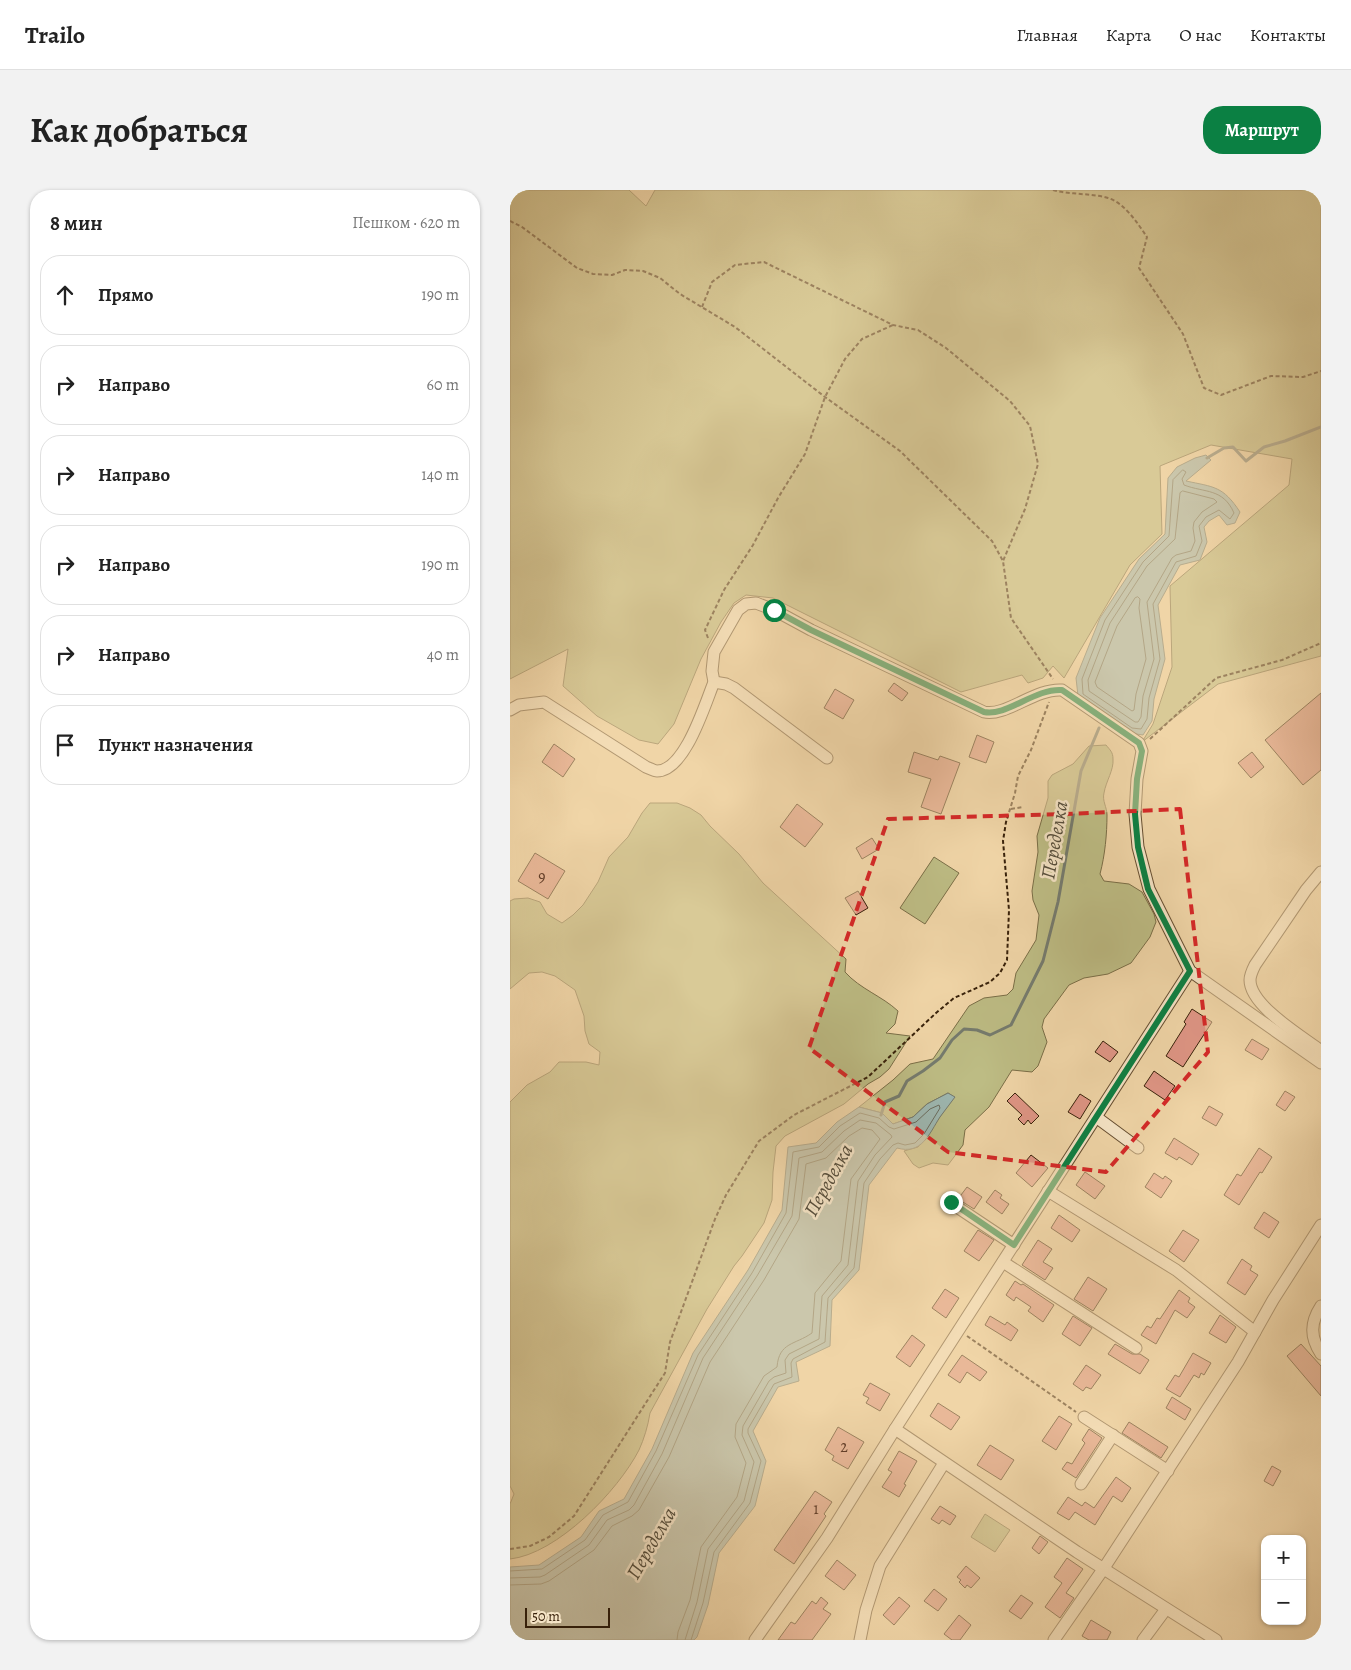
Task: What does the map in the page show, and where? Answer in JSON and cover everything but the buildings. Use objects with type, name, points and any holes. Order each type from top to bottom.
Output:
[{"type":"street","points":[[510,710],[519,705],[544,702],[646,767],[658,771],[673,765],[688,746],[714,682],[712,671],[714,652],[738,610],[746,604],[756,603],[984,712],[994,713],[1036,694],[1054,689],[1062,690],[1139,743],[1142,751],[1137,779],[1138,847],[1148,889],[1190,971],[1321,1063]]},
{"type":"street","points":[[714,682],[726,684],[734,688],[827,758]]},
{"type":"street","points":[[1321,872],[1306,890],[1260,957],[1250,979],[1257,1000],[1321,1051]]},
{"type":"street","points":[[755,1640],[827,1538],[895,1429],[1190,971]]},
{"type":"street","points":[[1096,1117],[1138,1148]]},
{"type":"street","points":[[1048,1191],[1169,1265],[1255,1332]]},
{"type":"street","points":[[951,1202],[1014,1245]]},
{"type":"street","points":[[1054,1640],[1168,1471],[1238,1362],[1321,1225]]},
{"type":"street","points":[[1003,1262],[1136,1348]]},
{"type":"street","points":[[1321,1306],[1313,1326],[1313,1339],[1321,1354]]},
{"type":"street","points":[[1084,1417],[1168,1471]]},
{"type":"street","points":[[895,1429],[1077,1552],[1216,1640]]},
{"type":"street","points":[[1081,1484],[1113,1435]]},
{"type":"street","points":[[863,1639],[866,1610],[880,1566],[944,1463]]},
{"type":"street","points":[[1144,1640],[1166,1609]]},
{"type":"path","points":[[1053,190],[1110,198],[1133,216],[1147,237],[1139,268],[1183,334],[1204,388],[1221,395],[1271,376],[1303,377],[1321,371]]},
{"type":"path","points":[[510,221],[522,227],[578,268],[592,274],[612,275],[625,270],[643,271],[660,278],[680,294],[736,327],[825,397],[900,451],[992,541],[1003,561],[1011,618],[1054,678],[1054,689],[1032,750],[1018,776],[1002,841],[1009,910],[1007,960],[1000,973],[990,982],[954,998],[868,1077],[794,1116],[759,1141],[726,1195],[714,1219],[670,1342],[665,1373],[574,1516],[549,1537],[530,1546],[510,1548]]},
{"type":"path","points":[[702,307],[712,282],[735,265],[764,262],[893,325],[918,330],[946,348],[1010,401],[1030,426],[1038,464],[1025,509],[1003,561]]},
{"type":"path","points":[[714,652],[705,630],[724,590],[753,545],[778,498],[805,454],[825,397],[845,358],[862,339],[893,325]]},
{"type":"path","points":[[1139,743],[1151,738],[1216,678],[1282,660],[1321,643]]},
{"type":"path","points":[[1011,808],[1023,807]]},
{"type":"path","points":[[959,1330],[1084,1417]]},
{"type":"highlighted area","points":[[1180,809],[1208,1052],[1106,1172],[948,1152],[809,1048],[888,819]]},
{"type":"shaded area","points":[[510,190],[629,190],[646,206],[655,190],[1321,190],[1321,656],[1218,684],[1142,742],[1153,724],[1172,667],[1170,586],[1289,485],[1292,459],[1211,445],[1160,466],[1162,534],[1130,565],[1064,678],[1053,666],[1043,678],[1028,683],[1022,675],[961,692],[773,598],[746,595],[734,603],[721,622],[701,659],[674,724],[658,744],[639,740],[597,716],[563,686],[568,649],[510,679]]},
{"type":"shaded area","points":[[1106,745],[1112,753],[1113,763],[1104,796],[1107,812],[1107,830],[1100,874],[1104,881],[1129,884],[1142,892],[1154,914],[1156,922],[1150,937],[1131,963],[1108,974],[1084,978],[1069,985],[1044,1019],[1042,1027],[1047,1042],[1038,1066],[1032,1072],[1012,1070],[989,1107],[965,1130],[963,1145],[948,1165],[933,1163],[919,1168],[913,1164],[904,1151],[918,1147],[954,1097],[948,1093],[927,1104],[913,1117],[893,1124],[882,1113],[859,1107],[910,1064],[933,1059],[969,1006],[984,998],[1007,995],[1013,989],[1016,973],[1036,940],[1039,915],[1033,900],[1032,891],[1038,852],[1037,836],[1048,798],[1048,781],[1052,775],[1073,764],[1089,746]]},
{"type":"shaded area","points":[[650,803],[677,803],[701,815],[739,854],[763,883],[846,959],[845,972],[851,978],[898,1011],[895,1024],[886,1033],[910,1036],[889,1069],[880,1077],[868,1084],[844,1104],[785,1136],[776,1146],[772,1200],[764,1223],[707,1309],[650,1413],[643,1441],[629,1466],[617,1484],[584,1518],[566,1533],[547,1546],[528,1555],[510,1559],[510,1504],[514,1494],[510,1486],[510,1102],[527,1085],[550,1072],[559,1062],[586,1062],[599,1065],[600,1052],[589,1044],[585,1031],[584,1016],[575,990],[555,976],[542,972],[529,973],[510,989],[510,901],[528,898],[540,902],[547,914],[562,923],[583,905],[598,882],[609,857],[628,837]]},
{"type":"shaded area","points":[[934,857],[959,873],[925,924],[900,908]]},
{"type":"shaded area","points":[[985,1514],[1010,1530],[995,1552],[971,1537]]},
{"type":"water","points":[[1206,455],[1211,460],[1186,481],[1223,492],[1240,512],[1235,523],[1227,525],[1219,515],[1209,521],[1204,527],[1207,542],[1200,560],[1180,565],[1158,605],[1165,659],[1154,699],[1152,721],[1143,735],[1130,733],[1078,696],[1076,678],[1100,618],[1139,559],[1165,534],[1168,478],[1177,467]]},
{"type":"water","points":[[948,1093],[955,1097],[924,1142],[913,1148],[897,1148],[869,1185],[859,1270],[832,1300],[830,1346],[796,1362],[799,1381],[778,1387],[753,1431],[766,1461],[755,1506],[719,1553],[708,1605],[697,1637],[694,1640],[510,1640],[510,1567],[539,1565],[581,1537],[599,1511],[624,1499],[652,1449],[693,1353],[748,1270],[782,1210],[788,1147],[816,1143],[837,1122],[859,1107],[882,1113],[893,1124],[913,1117],[927,1104]]},
{"type":"waterway","name":"Переделка","points":[[1207,458],[1224,448],[1233,447],[1246,461],[1264,447],[1321,427]]},
{"type":"waterway","name":"Переделка","points":[[881,1115],[885,1102],[899,1096],[907,1081],[940,1058],[952,1040],[964,1029],[977,1030],[990,1035],[1011,1025],[1043,961],[1058,902],[1081,771],[1099,728]]},
{"type":"route","points":[[774,610],[811,630],[984,712],[994,713],[1036,694],[1054,689],[1062,690],[1139,743],[1142,751],[1137,779],[1135,814],[1138,847],[1148,889],[1190,971],[1014,1245],[951,1202]]}]
